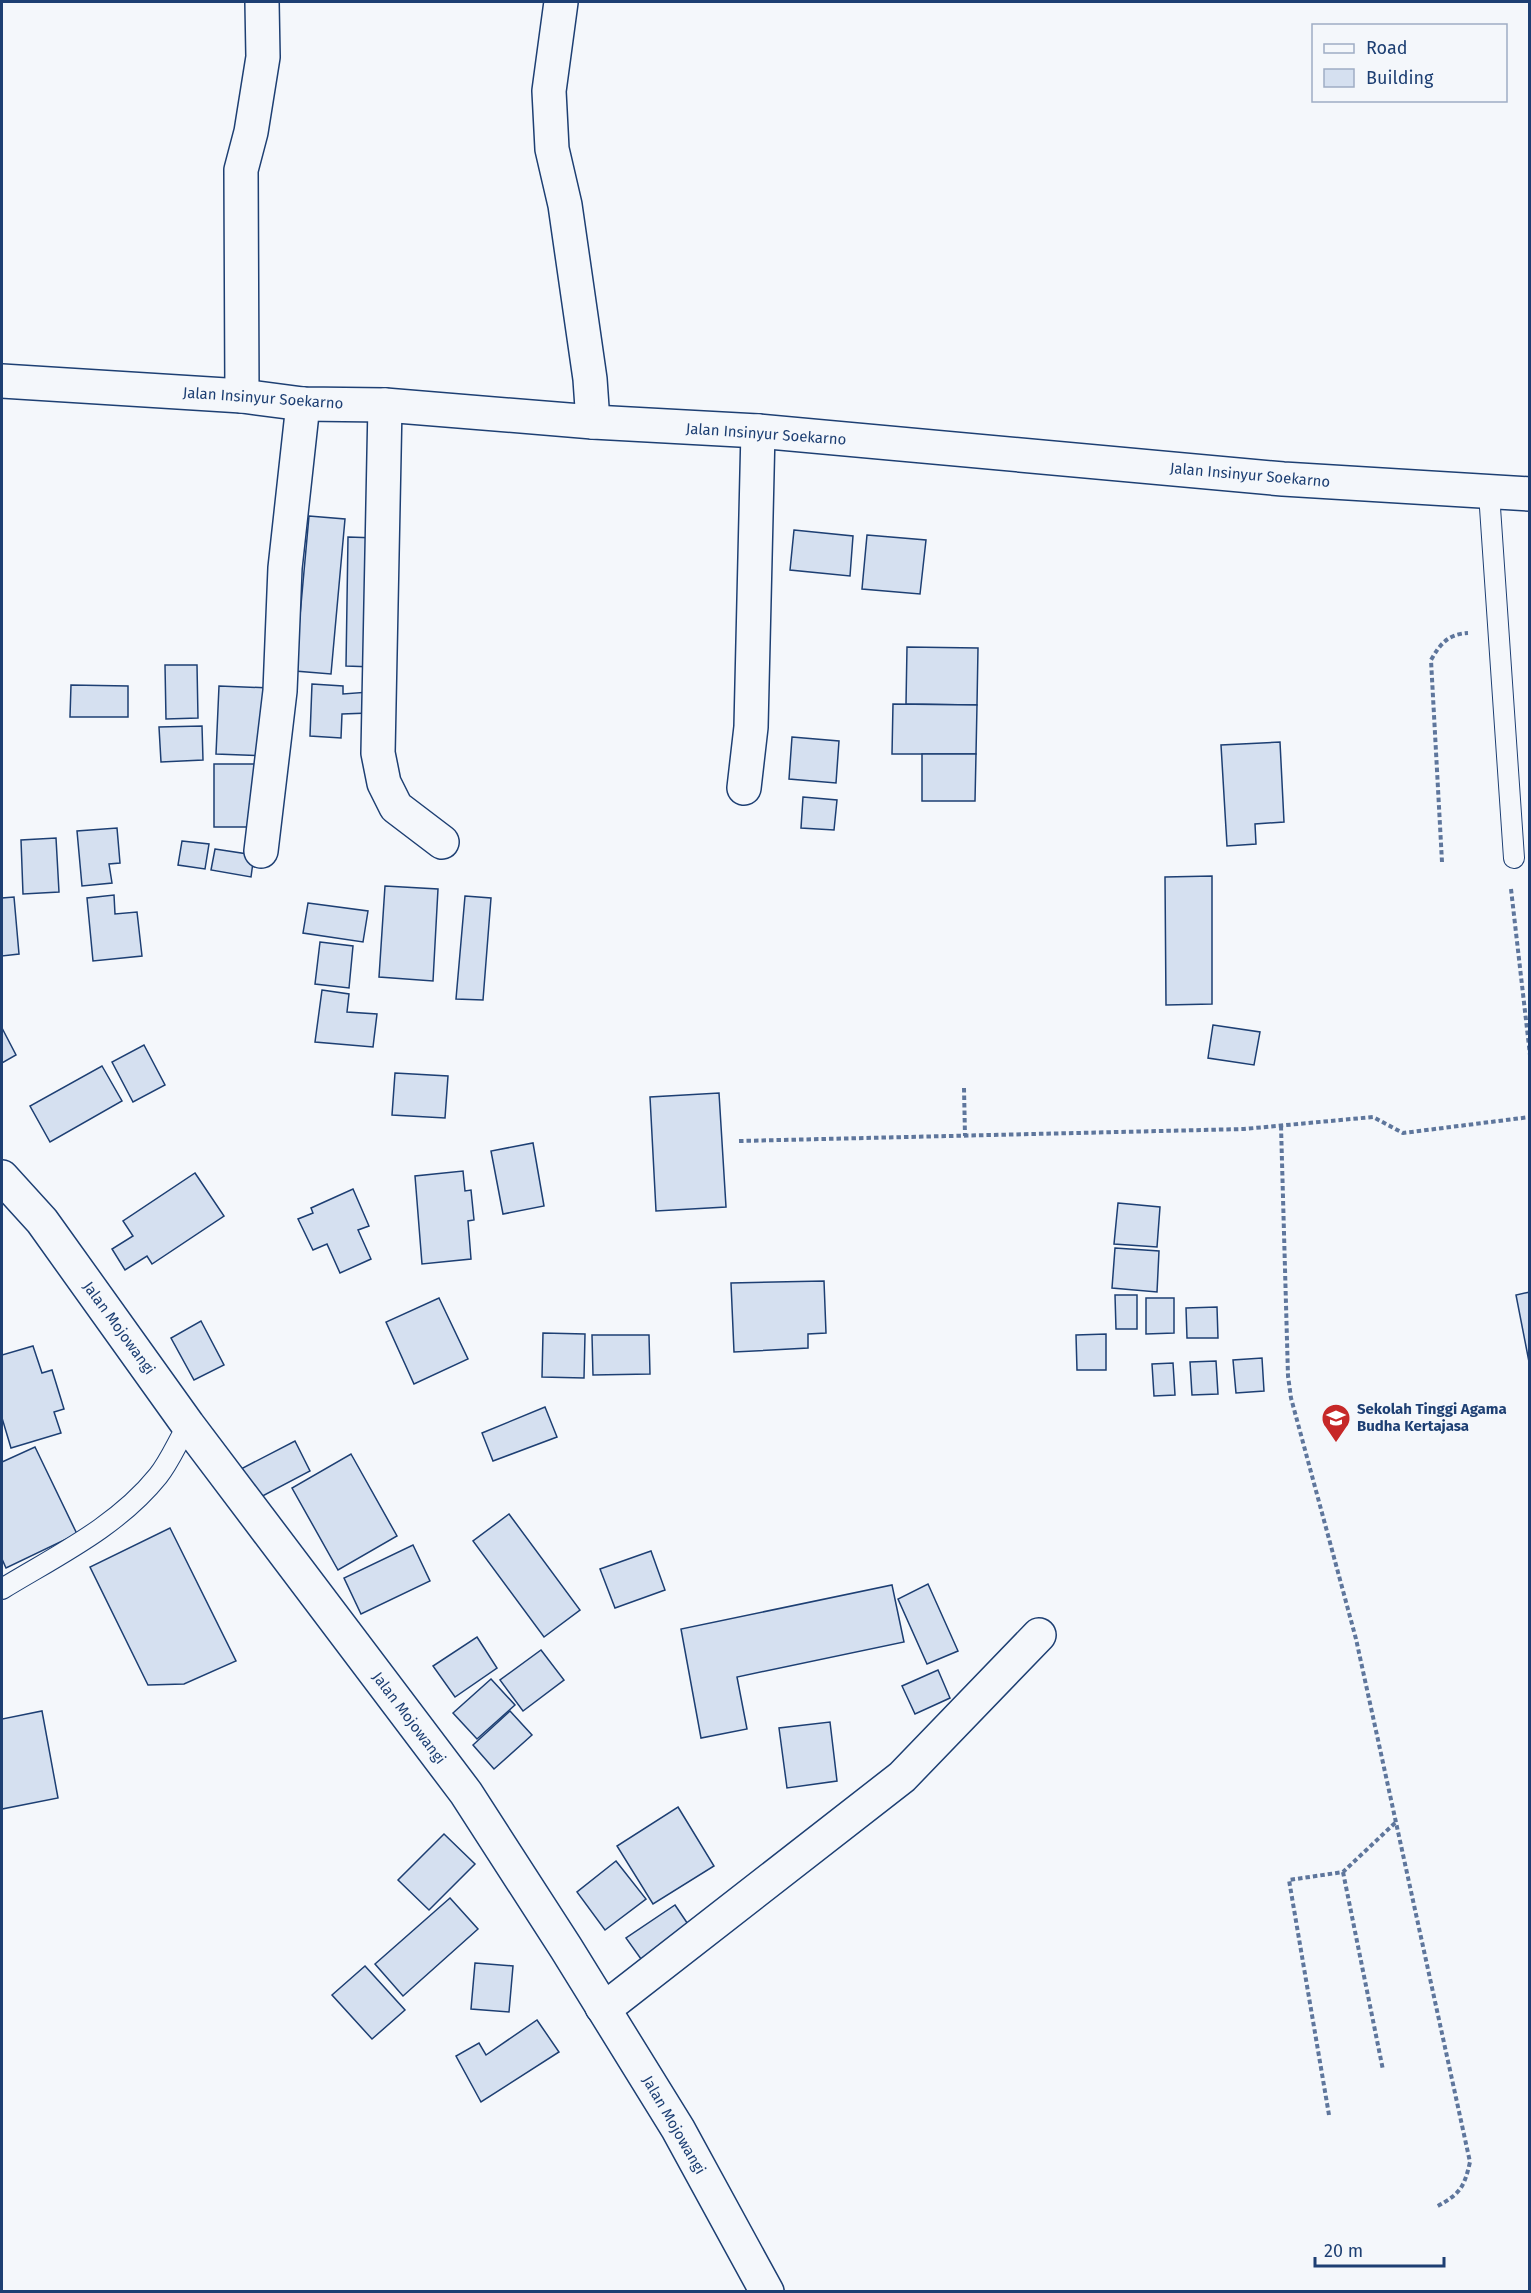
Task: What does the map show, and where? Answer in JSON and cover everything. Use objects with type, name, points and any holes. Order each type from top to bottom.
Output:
[{"type":"street","points":[[242,396],[242,170],[251,132],[263,57],[262,2]]},
{"type":"street","points":[[561,2],[549,91],[552,149],[565,206],[590,380],[593,422]]},
{"type":"street","name":"Jalan Insinyur Soekarno","points":[[2,381],[242,396],[303,404],[386,405],[593,422],[758,431],[1283,479],[1530,494]]},
{"type":"street","points":[[261,851],[280,691],[285,568],[303,404]]},
{"type":"street","points":[[386,405],[378,753],[384,783],[396,807],[442,842]]},
{"type":"street","points":[[744,788],[751,727],[758,431]]},
{"type":"street","name":"Jalan Mojowangi","points":[[2,1177],[42,1221],[188,1425],[466,1793],[678,2129],[768,2292]]},
{"type":"street","points":[[602,2007],[617,1999],[902,1778],[1040,1635]]},
{"type":"lane","points":[[1489,493],[1514,858]]},
{"type":"lane","points":[[2,1589],[108,1524],[159,1475],[188,1425]]},
{"type":"path","points":[[1442,862],[1431,660],[1441,642],[1458,633],[1498,632]]},
{"type":"path","points":[[1514,858],[1511,886],[1530,1055]]},
{"type":"path","points":[[964,1088],[965,1136]]},
{"type":"path","points":[[739,1141],[1244,1129],[1373,1117],[1403,1133],[1530,1117]]},
{"type":"path","points":[[1281,1126],[1288,1376],[1291,1398],[1356,1639],[1470,2163],[1465,2183],[1456,2196],[1436,2207]]},
{"type":"path","points":[[1329,2115],[1289,1880],[1343,1872],[1397,1822]]},
{"type":"path","points":[[1343,1872],[1383,2070]]},
{"type":"building","points":[[309,516],[345,519],[331,674],[295,671]]},
{"type":"building","points":[[794,530],[853,536],[850,576],[790,570]]},
{"type":"building","points":[[867,535],[926,540],[920,594],[862,589]]},
{"type":"building","points":[[348,537],[377,538],[374,667],[346,666]]},
{"type":"building","points":[[907,647],[978,648],[977,705],[906,704]]},
{"type":"building","points":[[165,665],[197,665],[198,718],[166,719]]},
{"type":"building","points":[[312,684],[343,686],[343,694],[369,692],[369,713],[342,714],[341,738],[310,736]]},
{"type":"building","points":[[71,685],[128,686],[128,717],[70,717]]},
{"type":"building","points":[[219,686],[270,688],[267,756],[216,754]]},
{"type":"building","points":[[893,704],[977,705],[976,754],[892,754]]},
{"type":"building","points":[[202,726],[203,760],[161,762],[159,727]]},
{"type":"building","points":[[792,737],[839,741],[836,783],[789,779]]},
{"type":"building","points":[[1280,742],[1284,822],[1255,824],[1256,844],[1227,846],[1221,745]]},
{"type":"building","points":[[922,754],[976,754],[975,801],[922,801]]},
{"type":"building","points":[[214,764],[255,764],[255,827],[214,827]]},
{"type":"building","points":[[803,797],[837,800],[834,830],[801,828]]},
{"type":"building","points":[[117,828],[120,863],[109,864],[112,883],[82,886],[77,831]]},
{"type":"building","points":[[56,838],[59,892],[23,894],[21,840]]},
{"type":"building","points":[[182,841],[209,844],[205,869],[178,865]]},
{"type":"building","points":[[215,849],[254,855],[251,877],[211,870]]},
{"type":"building","points":[[1212,876],[1212,1004],[1166,1005],[1165,877]]},
{"type":"building","points":[[385,886],[438,889],[433,981],[379,977]]},
{"type":"building","points":[[114,895],[115,914],[137,912],[142,956],[93,961],[87,898]]},
{"type":"building","points":[[465,896],[491,898],[483,1000],[456,999]]},
{"type":"building","points":[[14,897],[19,954],[2,956],[2,898]]},
{"type":"building","points":[[308,903],[368,911],[363,942],[303,933]]},
{"type":"building","points":[[320,942],[353,946],[349,988],[315,984]]},
{"type":"building","points":[[322,990],[349,994],[347,1012],[377,1014],[373,1047],[315,1042]]},
{"type":"building","points":[[1213,1025],[1260,1032],[1254,1065],[1208,1058]]},
{"type":"building","points":[[2,1028],[16,1055],[2,1063]]},
{"type":"building","points":[[144,1045],[165,1085],[133,1102],[112,1062]]},
{"type":"building","points":[[102,1066],[122,1101],[50,1142],[30,1106]]},
{"type":"building","points":[[395,1073],[448,1076],[445,1118],[392,1115]]},
{"type":"building","points":[[719,1093],[726,1207],[656,1211],[650,1097]]},
{"type":"building","points":[[533,1143],[544,1206],[503,1214],[491,1151]]},
{"type":"building","points":[[463,1171],[465,1191],[471,1190],[474,1220],[468,1221],[471,1259],[422,1264],[415,1176]]},
{"type":"building","points":[[195,1173],[224,1216],[152,1264],[147,1256],[125,1270],[112,1249],[133,1236],[123,1221]]},
{"type":"building","points":[[353,1189],[369,1226],[358,1230],[371,1259],[340,1273],[327,1244],[313,1250],[298,1219],[313,1213],[311,1208]]},
{"type":"building","points":[[1118,1203],[1160,1207],[1157,1247],[1114,1244]]},
{"type":"building","points":[[1115,1248],[1159,1251],[1157,1292],[1112,1288]]},
{"type":"building","points":[[824,1281],[826,1333],[808,1334],[808,1348],[734,1352],[731,1283]]},
{"type":"building","points":[[1530,1292],[1530,1367],[1516,1295]]},
{"type":"building","points":[[1115,1295],[1137,1295],[1137,1329],[1116,1329]]},
{"type":"building","points":[[439,1298],[468,1359],[414,1384],[386,1322]]},
{"type":"building","points":[[1146,1298],[1174,1298],[1174,1333],[1146,1334]]},
{"type":"building","points":[[1217,1307],[1218,1338],[1187,1338],[1186,1308]]},
{"type":"building","points":[[201,1321],[224,1365],[194,1380],[171,1338]]},
{"type":"building","points":[[543,1333],[585,1334],[584,1378],[542,1377]]},
{"type":"building","points":[[1106,1334],[1106,1370],[1077,1370],[1076,1335]]},
{"type":"building","points":[[592,1335],[649,1335],[650,1374],[593,1375]]},
{"type":"building","points":[[33,1346],[42,1373],[52,1370],[64,1409],[54,1412],[61,1433],[11,1448],[2,1418],[2,1355]]},
{"type":"building","points":[[1262,1358],[1264,1391],[1236,1393],[1233,1360]]},
{"type":"building","points":[[1216,1361],[1218,1394],[1192,1395],[1190,1362]]},
{"type":"building","points":[[1173,1363],[1175,1395],[1154,1396],[1152,1364]]},
{"type":"building","points":[[545,1407],[557,1437],[493,1461],[482,1433]]},
{"type":"building","points":[[295,1441],[310,1471],[255,1500],[239,1470]]},
{"type":"building","points":[[35,1447],[77,1534],[6,1568],[2,1559],[2,1462]]},
{"type":"building","points":[[351,1454],[397,1536],[338,1570],[292,1488]]},
{"type":"building","points":[[509,1514],[580,1610],[544,1637],[473,1541]]},
{"type":"building","points":[[170,1528],[236,1661],[184,1684],[148,1685],[90,1567]]},
{"type":"building","points":[[413,1545],[430,1581],[361,1614],[344,1578]]},
{"type":"building","points":[[651,1551],[665,1590],[615,1608],[600,1569]]},
{"type":"building","points":[[928,1584],[958,1651],[927,1664],[898,1599]]},
{"type":"building","points":[[892,1585],[904,1642],[737,1677],[747,1729],[701,1738],[681,1629]]},
{"type":"building","points":[[477,1637],[497,1668],[455,1697],[433,1666]]},
{"type":"building","points":[[541,1650],[564,1680],[523,1711],[500,1680]]},
{"type":"building","points":[[938,1670],[950,1698],[915,1714],[902,1686]]},
{"type":"building","points":[[491,1679],[515,1705],[477,1739],[453,1713]]},
{"type":"building","points":[[42,1711],[58,1798],[2,1809],[2,1719]]},
{"type":"building","points":[[510,1711],[532,1735],[494,1769],[473,1745]]},
{"type":"building","points":[[830,1722],[837,1781],[787,1788],[779,1728]]},
{"type":"building","points":[[678,1807],[714,1866],[653,1904],[617,1846]]},
{"type":"building","points":[[444,1834],[475,1864],[429,1910],[398,1880]]},
{"type":"building","points":[[616,1861],[646,1899],[605,1930],[577,1892]]},
{"type":"building","points":[[450,1898],[478,1929],[403,1996],[375,1964]]},
{"type":"building","points":[[675,1905],[694,1933],[646,1966],[626,1938]]},
{"type":"building","points":[[475,1963],[513,1966],[509,2012],[471,2009]]},
{"type":"building","points":[[365,1966],[405,2010],[372,2039],[332,1995]]},
{"type":"building","points":[[537,2020],[559,2052],[481,2102],[456,2056],[479,2043],[486,2055]]},
{"type":"place","name":"Sekolah Tinggi Agama Budha Kertajasa","points":[[1336,1444]]}]
